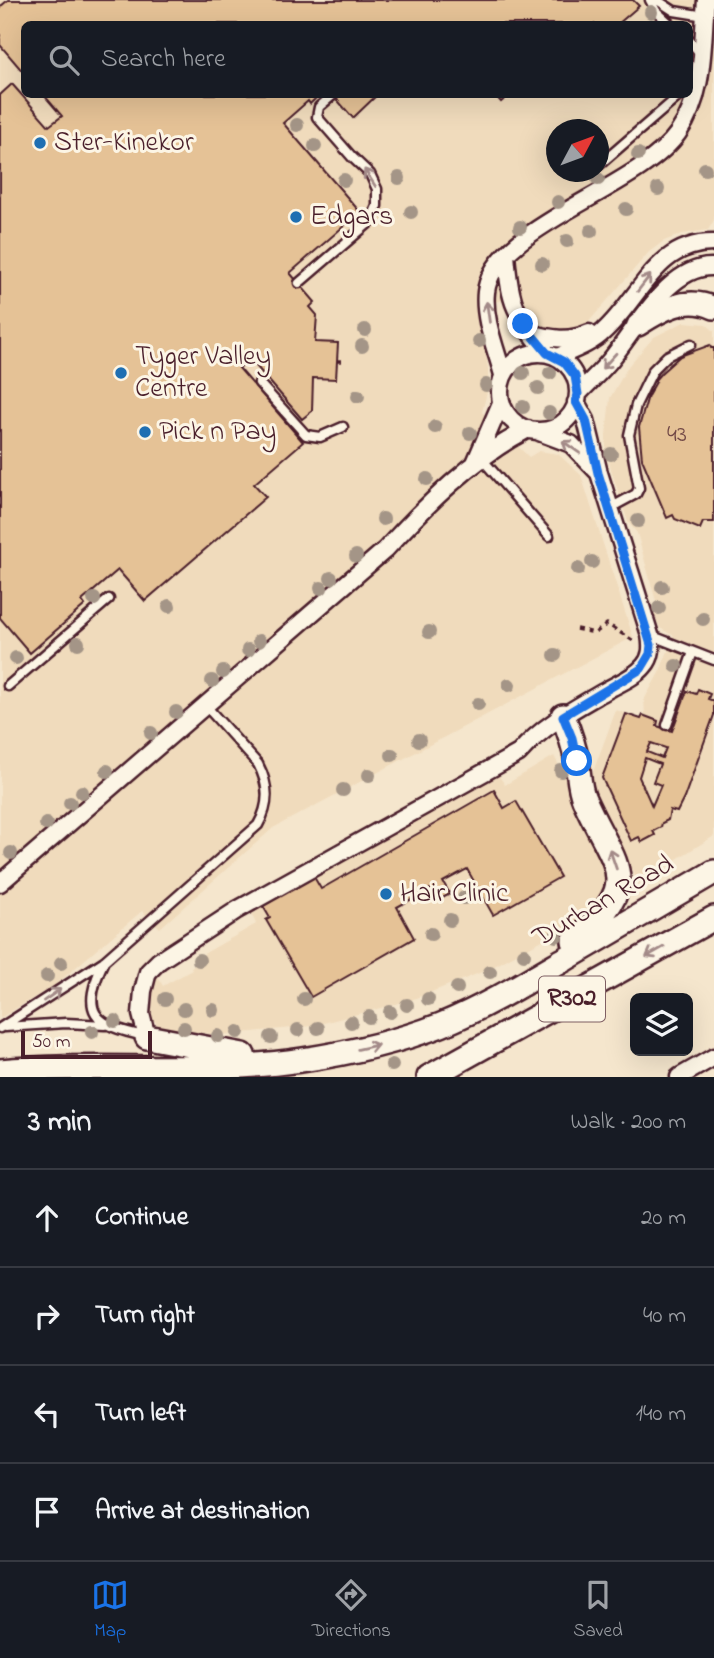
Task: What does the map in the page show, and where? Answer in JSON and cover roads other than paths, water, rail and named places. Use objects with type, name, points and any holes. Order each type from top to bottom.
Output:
[{"type":"main road","points":[[638,326],[653,315],[682,303],[697,303],[714,308]]},
{"type":"main road","points":[[523,984],[602,917],[613,902],[618,884],[615,860],[583,796],[572,738],[563,716]]},
{"type":"main road","name":"Durban Road","points":[[523,984],[714,872]]},
{"type":"main road","name":"R302","points":[[429,1077],[714,918]]},
{"type":"main road","name":"R302","points":[[3,1073],[54,1066],[194,1067],[301,1060],[366,1047],[439,1026],[482,1007],[523,984]]},
{"type":"main road","points":[[147,1037],[234,1054],[301,1060]]},
{"type":"street","points":[[693,93],[697,91],[705,8]]},
{"type":"street","points":[[503,375],[489,323],[486,293],[491,275],[506,254],[530,234],[659,155],[679,131],[683,99]]},
{"type":"street","points":[[598,473],[572,444],[532,430],[509,417],[501,403],[499,389],[503,375],[512,362],[520,357],[537,352],[552,355],[594,340],[626,306],[649,275],[673,252],[689,245],[714,243]]},
{"type":"street","points":[[147,1037],[141,1014],[143,991],[148,972],[159,961],[237,911],[519,752],[533,736],[641,669],[650,654],[650,635],[598,473],[586,420],[577,398],[577,384],[570,368],[552,355],[523,324],[512,303],[506,254]]},
{"type":"street","points":[[0,883],[385,550],[417,514],[478,462],[506,441],[532,430],[551,429],[563,422],[577,398],[610,362],[666,288],[680,276],[698,267],[714,267]]},
{"type":"street","points":[[530,332],[561,340],[581,337],[597,329],[626,306]]},
{"type":"street","points":[[478,462],[501,403]]},
{"type":"street","points":[[679,1077],[714,1057]]},
{"type":"lane","points":[[650,0],[656,11],[667,21]]},
{"type":"lane","points":[[657,0],[674,11],[705,8]]},
{"type":"lane","points":[[693,45],[701,55]]},
{"type":"lane","points":[[299,284],[370,222],[377,206],[377,189],[370,173],[317,117],[319,107],[330,98]]},
{"type":"lane","points":[[609,157],[683,99]]},
{"type":"lane","points":[[610,508],[636,494],[639,488],[629,430],[648,377],[667,356],[691,344]]},
{"type":"lane","points":[[259,383],[306,435],[320,437],[343,427]]},
{"type":"lane","points":[[478,462],[549,536]]},
{"type":"lane","points":[[8,687],[109,599]]},
{"type":"lane","points":[[650,635],[714,660]]},
{"type":"lane","points":[[667,725],[693,652]]},
{"type":"lane","points":[[1,1028],[104,961],[252,833],[263,817],[267,798],[263,774],[258,764],[205,705]]},
{"type":"lane","points":[[104,961],[94,981],[91,995],[94,1011],[105,1025]]},
{"type":"lane","points":[[1,1028],[66,1023],[105,1025],[147,1037]]},
{"type":"place","name":"Ster-Kinekor","points":[[40,143]]},
{"type":"place","name":"Edgars","points":[[296,217]]},
{"type":"place","name":"Tyger Valley Centre","points":[[121,373]]},
{"type":"place","name":"Pick n Pay","points":[[145,432]]},
{"type":"place","name":"Hair Clinic","points":[[386,894]]}]
